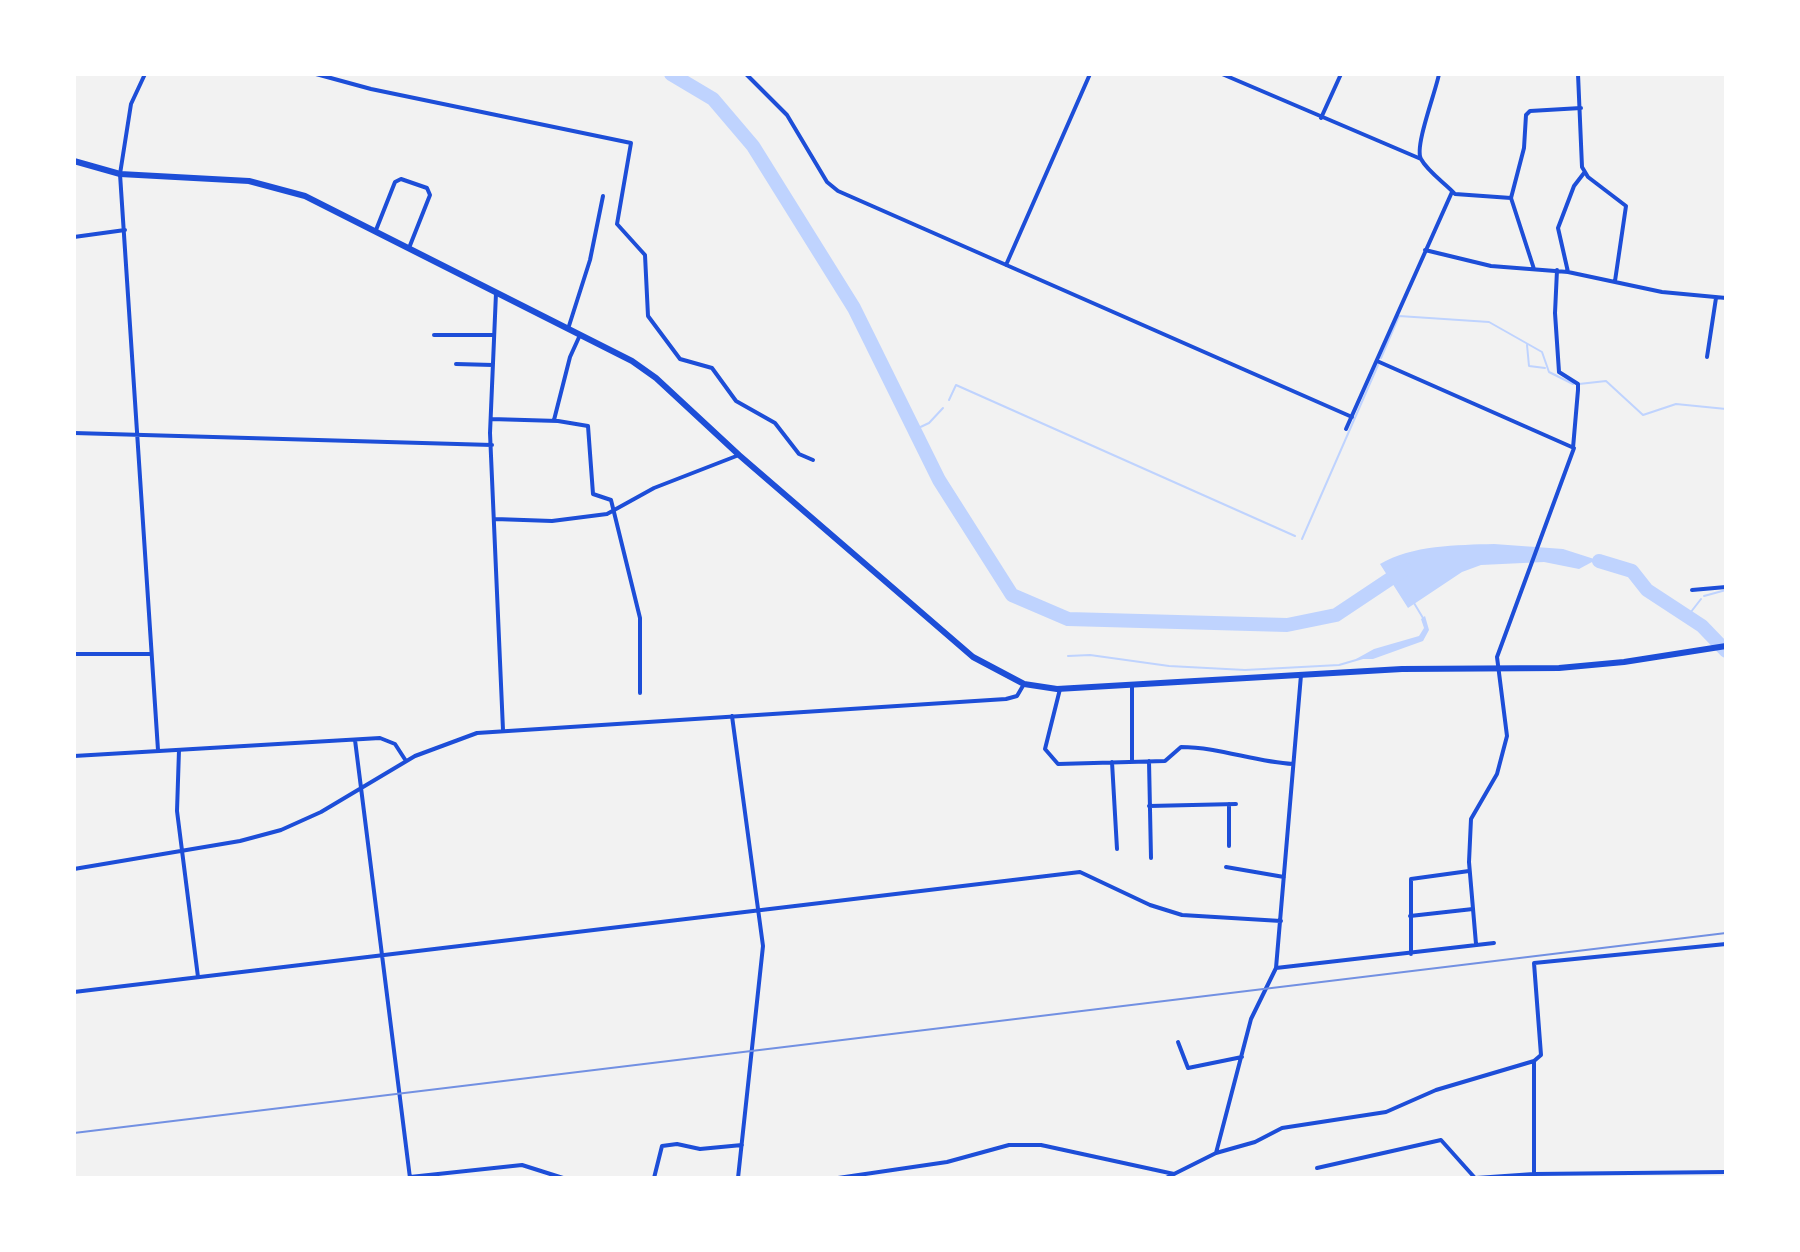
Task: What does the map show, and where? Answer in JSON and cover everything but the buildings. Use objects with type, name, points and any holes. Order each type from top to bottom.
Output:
[{"type":"main road","points":[[74,161],[120,174],[207,177],[275,186],[305,196],[647,370],[739,455],[973,657],[1024,684],[1060,689],[1301,675],[1577,666],[1726,646]]},
{"type":"street","points":[[145,74],[131,104],[120,174],[158,750]]},
{"type":"street","points":[[316,74],[371,89],[631,143],[617,224],[645,255],[648,316],[680,359],[712,368],[736,401],[775,423],[799,454],[813,460]]},
{"type":"street","points":[[746,74],[787,115],[833,187],[1352,417]]},
{"type":"street","points":[[1006,265],[1090,74]]},
{"type":"street","points":[[1222,74],[1421,159],[1452,192],[1469,198],[1511,198]]},
{"type":"street","points":[[1321,118],[1341,74]]},
{"type":"street","points":[[1421,159],[1419,144],[1433,105],[1439,74]]},
{"type":"street","points":[[1568,272],[1558,225],[1574,186],[1584,173],[1578,74]]},
{"type":"street","points":[[1534,269],[1511,198],[1524,148],[1526,115],[1530,111],[1581,108]]},
{"type":"street","points":[[1584,173],[1626,206],[1615,281]]},
{"type":"street","points":[[376,230],[395,182],[401,179],[427,188],[430,195],[409,248]]},
{"type":"street","points":[[1346,429],[1452,192]]},
{"type":"street","points":[[568,329],[590,260],[603,196]]},
{"type":"street","points":[[74,237],[125,230]]},
{"type":"street","points":[[1425,250],[1491,266],[1557,270],[1662,292],[1726,298]]},
{"type":"street","points":[[1476,944],[1469,871],[1471,819],[1497,774],[1507,745],[1499,648],[1573,448],[1578,384],[1559,372],[1555,313],[1557,270]]},
{"type":"street","points":[[496,293],[491,419],[503,730]]},
{"type":"street","points":[[1707,357],[1716,298]]},
{"type":"street","points":[[434,335],[494,335]]},
{"type":"street","points":[[554,421],[570,357],[580,335]]},
{"type":"street","points":[[1377,361],[1573,448]]},
{"type":"street","points":[[456,364],[493,365]]},
{"type":"street","points":[[491,419],[554,421],[588,426],[593,494],[609,497],[640,618],[640,693]]},
{"type":"street","points":[[74,433],[492,445]]},
{"type":"street","points":[[495,519],[565,520],[614,511],[654,488],[739,455]]},
{"type":"street","points":[[1692,590],[1726,587]]},
{"type":"street","points":[[74,654],[151,654]]},
{"type":"street","points":[[1216,1153],[1251,1019],[1276,968],[1301,675]]},
{"type":"street","points":[[74,869],[240,841],[281,830],[321,812],[406,761],[464,736],[503,730],[1006,699],[1017,696],[1024,684]]},
{"type":"street","points":[[1132,685],[1132,762]]},
{"type":"street","points":[[1060,689],[1046,744],[1055,763],[1170,760],[1181,747],[1211,747],[1254,761],[1294,764]]},
{"type":"street","points":[[732,715],[763,956],[738,1178]]},
{"type":"street","points":[[74,756],[355,740],[391,741],[406,761]]},
{"type":"street","points":[[355,740],[410,1178],[522,1165],[563,1178]]},
{"type":"street","points":[[179,750],[177,811],[198,977]]},
{"type":"street","points":[[1149,761],[1151,858]]},
{"type":"street","points":[[1112,762],[1117,849]]},
{"type":"street","points":[[1229,804],[1229,846]]},
{"type":"street","points":[[1149,806],[1236,804]]},
{"type":"street","points":[[1226,867],[1284,877]]},
{"type":"street","points":[[1411,954],[1411,879],[1469,871]]},
{"type":"street","points":[[74,992],[1080,872],[1150,905],[1182,915],[1281,921]]},
{"type":"street","points":[[1410,916],[1473,909]]},
{"type":"street","points":[[1276,968],[1494,943]]},
{"type":"street","points":[[1166,1178],[1216,1153],[1255,1142],[1282,1128],[1386,1112],[1436,1090],[1534,1061],[1541,1055],[1534,963],[1726,944]]},
{"type":"street","points":[[1178,1042],[1188,1068],[1242,1057]]},
{"type":"street","points":[[1534,1061],[1534,1176]]},
{"type":"street","points":[[1317,1168],[1441,1140],[1475,1178],[1726,1172]]},
{"type":"street","points":[[654,1178],[662,1146],[677,1144],[700,1149],[742,1145]]},
{"type":"street","points":[[838,1178],[947,1162],[1019,1145],[1041,1145],[1174,1174]]},
{"type":"water","points":[[1494,544],[1563,549],[1619,567],[1592,562],[1579,569],[1544,562],[1481,565],[1462,572],[1408,608],[1380,564],[1420,550]]},
{"type":"water","points":[[1425,616],[1429,630],[1423,641],[1373,659],[1356,659],[1374,649],[1419,636],[1424,628],[1421,619]]},
{"type":"waterway","points":[[671,74],[713,99],[753,146],[854,308],[939,480],[1012,595],[1068,619],[1287,625],[1336,615],[1405,569]]},
{"type":"waterway","points":[[1381,358],[1399,316],[1489,322],[1542,352],[1549,372],[1573,384]]},
{"type":"waterway","points":[[1527,345],[1529,366],[1545,368]]},
{"type":"waterway","points":[[1302,539],[1378,365]]},
{"type":"waterway","points":[[1579,384],[1606,381],[1643,415],[1676,404],[1726,409]]},
{"type":"waterway","points":[[949,400],[956,385],[1295,536]]},
{"type":"waterway","points":[[912,431],[929,423],[943,408]]},
{"type":"waterway","points":[[1599,561],[1632,571],[1647,590],[1702,626],[1726,651]]},
{"type":"waterway","points":[[1704,596],[1726,590]]},
{"type":"waterway","points":[[1687,617],[1701,599]]},
{"type":"waterway","points":[[1414,603],[1423,618]]},
{"type":"waterway","points":[[1068,656],[1090,655],[1169,666],[1245,670],[1339,665],[1363,658]]},
{"type":"railway","points":[[74,1133],[1726,933]]}]
